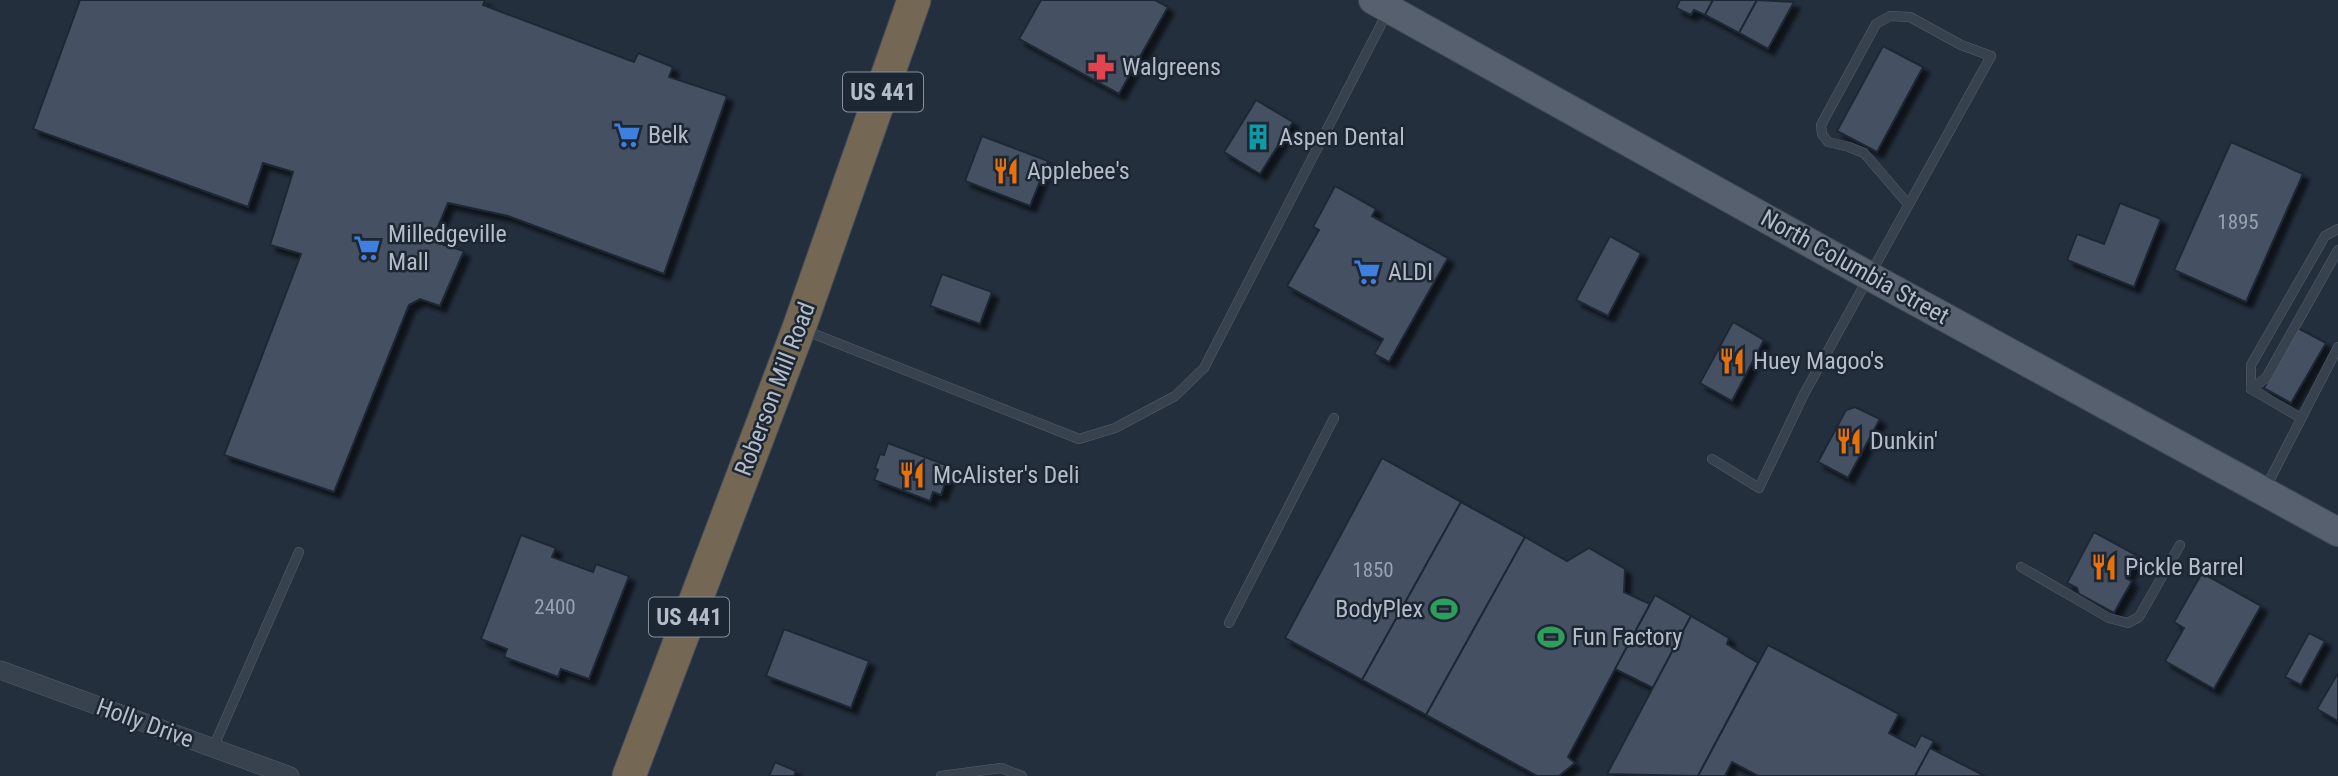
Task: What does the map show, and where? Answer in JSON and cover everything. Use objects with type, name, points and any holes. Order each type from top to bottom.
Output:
[{"type":"highway","name":"Roberson Mill Road","points":[[629,776],[799,328],[914,0]]},
{"type":"main road","name":"North Columbia Street","points":[[1381,4],[1871,277],[2338,532]]},
{"type":"street","name":"Holly Drive","points":[[0,670],[290,776]]},
{"type":"lane","points":[[799,328],[1079,439],[1115,428],[1175,396],[1204,368],[1381,4]]},
{"type":"lane","points":[[1712,459],[1759,488],[1804,394],[1991,56],[1961,45],[1910,17],[1890,16],[1876,24],[1821,125],[1822,134],[1828,142],[1864,153],[1908,204]]},
{"type":"lane","points":[[2251,389],[2251,365],[2325,236],[2338,229]]},
{"type":"lane","points":[[2251,389],[2266,378],[2338,250]]},
{"type":"lane","points":[[2263,491],[2338,347]]},
{"type":"lane","points":[[2251,389],[2301,418]]},
{"type":"lane","points":[[1229,623],[1334,418]]},
{"type":"lane","points":[[2021,567],[2109,618],[2128,623],[2139,617],[2180,545]]},
{"type":"lane","points":[[213,748],[299,552]]},
{"type":"lane","points":[[941,776],[1001,768],[1022,776]]},
{"type":"building","name":"Milledgeville Mall","points":[[80,0],[485,0],[483,5],[634,62],[638,53],[673,67],[669,77],[727,96],[664,274],[508,216],[448,203],[432,241],[464,251],[440,306],[420,299],[409,305],[334,492],[224,455],[301,254],[270,245],[293,172],[263,163],[248,207],[33,129]]},
{"type":"building","name":"Walgreens","points":[[1041,0],[1155,0],[1168,7],[1119,94],[1019,39]]},
{"type":"building","points":[[1680,0],[1713,0],[1705,15],[1694,10],[1691,15],[1676,8]]},
{"type":"building","points":[[1713,0],[1757,0],[1739,33],[1705,15]]},
{"type":"building","points":[[1757,0],[1794,2],[1768,49],[1739,33]]},
{"type":"building","points":[[1883,46],[1923,67],[1877,152],[1837,131]]},
{"type":"building","name":"Aspen Dental","points":[[1256,100],[1293,122],[1260,174],[1224,152]]},
{"type":"building","name":"Applebee's","points":[[982,136],[1048,161],[1030,206],[965,181]]},
{"type":"building","points":[[2231,142],[2303,174],[2246,302],[2174,270]]},
{"type":"building","name":"ALDI","points":[[1335,186],[1376,209],[1372,216],[1448,258],[1389,362],[1374,354],[1383,339],[1287,286],[1319,230],[1313,227]]},
{"type":"building","points":[[2120,203],[2161,219],[2134,287],[2067,260],[2077,234],[2104,244]]},
{"type":"building","points":[[1610,236],[1641,253],[1608,316],[1576,300]]},
{"type":"building","points":[[942,274],[992,292],[980,324],[930,306]]},
{"type":"building","name":"Huey Magoo's","points":[[1733,322],[1764,340],[1732,401],[1700,383]]},
{"type":"building","points":[[2298,328],[2326,343],[2291,403],[2264,388]]},
{"type":"building","name":"Dunkin'","points":[[1855,407],[1880,419],[1848,478],[1818,462],[1846,410]]},
{"type":"building","name":"McAlister's Deli","points":[[888,443],[951,467],[941,495],[933,492],[930,501],[874,480],[880,454],[884,455]]},
{"type":"building","points":[[1382,458],[1461,502],[1362,680],[1285,638]]},
{"type":"building","name":"BodyPlex","points":[[1461,502],[1525,537],[1426,715],[1362,680]]},
{"type":"building","name":"Pickle Barrel","points":[[2094,532],[2138,556],[2126,578],[2132,581],[2114,613],[2079,594],[2077,588],[2067,583]]},
{"type":"building","points":[[521,535],[556,548],[552,557],[593,572],[596,564],[629,576],[589,679],[561,669],[558,677],[504,657],[507,649],[481,639]]},
{"type":"building","name":"Fun Factory","points":[[1525,537],[1567,561],[1589,548],[1625,569],[1624,592],[1650,604],[1568,757],[1575,763],[1559,776],[1537,776],[1426,715]]},
{"type":"building","points":[[2202,573],[2261,606],[2214,689],[2165,661],[2184,628],[2174,622]]},
{"type":"building","points":[[1655,595],[1691,616],[1653,688],[1615,669]]},
{"type":"building","points":[[1691,616],[1729,638],[1727,644],[1758,663],[1698,776],[1607,774]]},
{"type":"building","points":[[784,629],[869,661],[851,708],[766,676]]},
{"type":"building","points":[[2309,633],[2325,641],[2301,685],[2285,677]]},
{"type":"building","points":[[1768,645],[1899,714],[1889,733],[1915,747],[1921,735],[1934,741],[1915,776],[1758,776],[1732,762],[1725,776],[1698,776]]},
{"type":"building","points":[[2338,673],[2338,721],[2317,709]]},
{"type":"building","points":[[1930,748],[1985,776],[1915,776]]},
{"type":"building","points":[[775,762],[796,771],[794,776],[769,776]]},
{"type":"place","name":"Walgreens","points":[[1101,67]]},
{"type":"place","name":"Belk","points":[[627,135]]},
{"type":"place","name":"Aspen Dental","points":[[1258,137]]},
{"type":"place","name":"Applebee's","points":[[1006,171]]},
{"type":"place","name":"Milledgeville Mall","points":[[367,248]]},
{"type":"place","name":"ALDI","points":[[1367,272]]},
{"type":"place","name":"Huey Magoo's","points":[[1732,361]]},
{"type":"place","name":"Dunkin'","points":[[1849,441]]},
{"type":"place","name":"McAlister's Deli","points":[[912,475]]},
{"type":"place","name":"Pickle Barrel","points":[[2104,567]]},
{"type":"place","name":"BodyPlex","points":[[1444,609]]},
{"type":"place","name":"Fun Factory","points":[[1551,637]]}]
